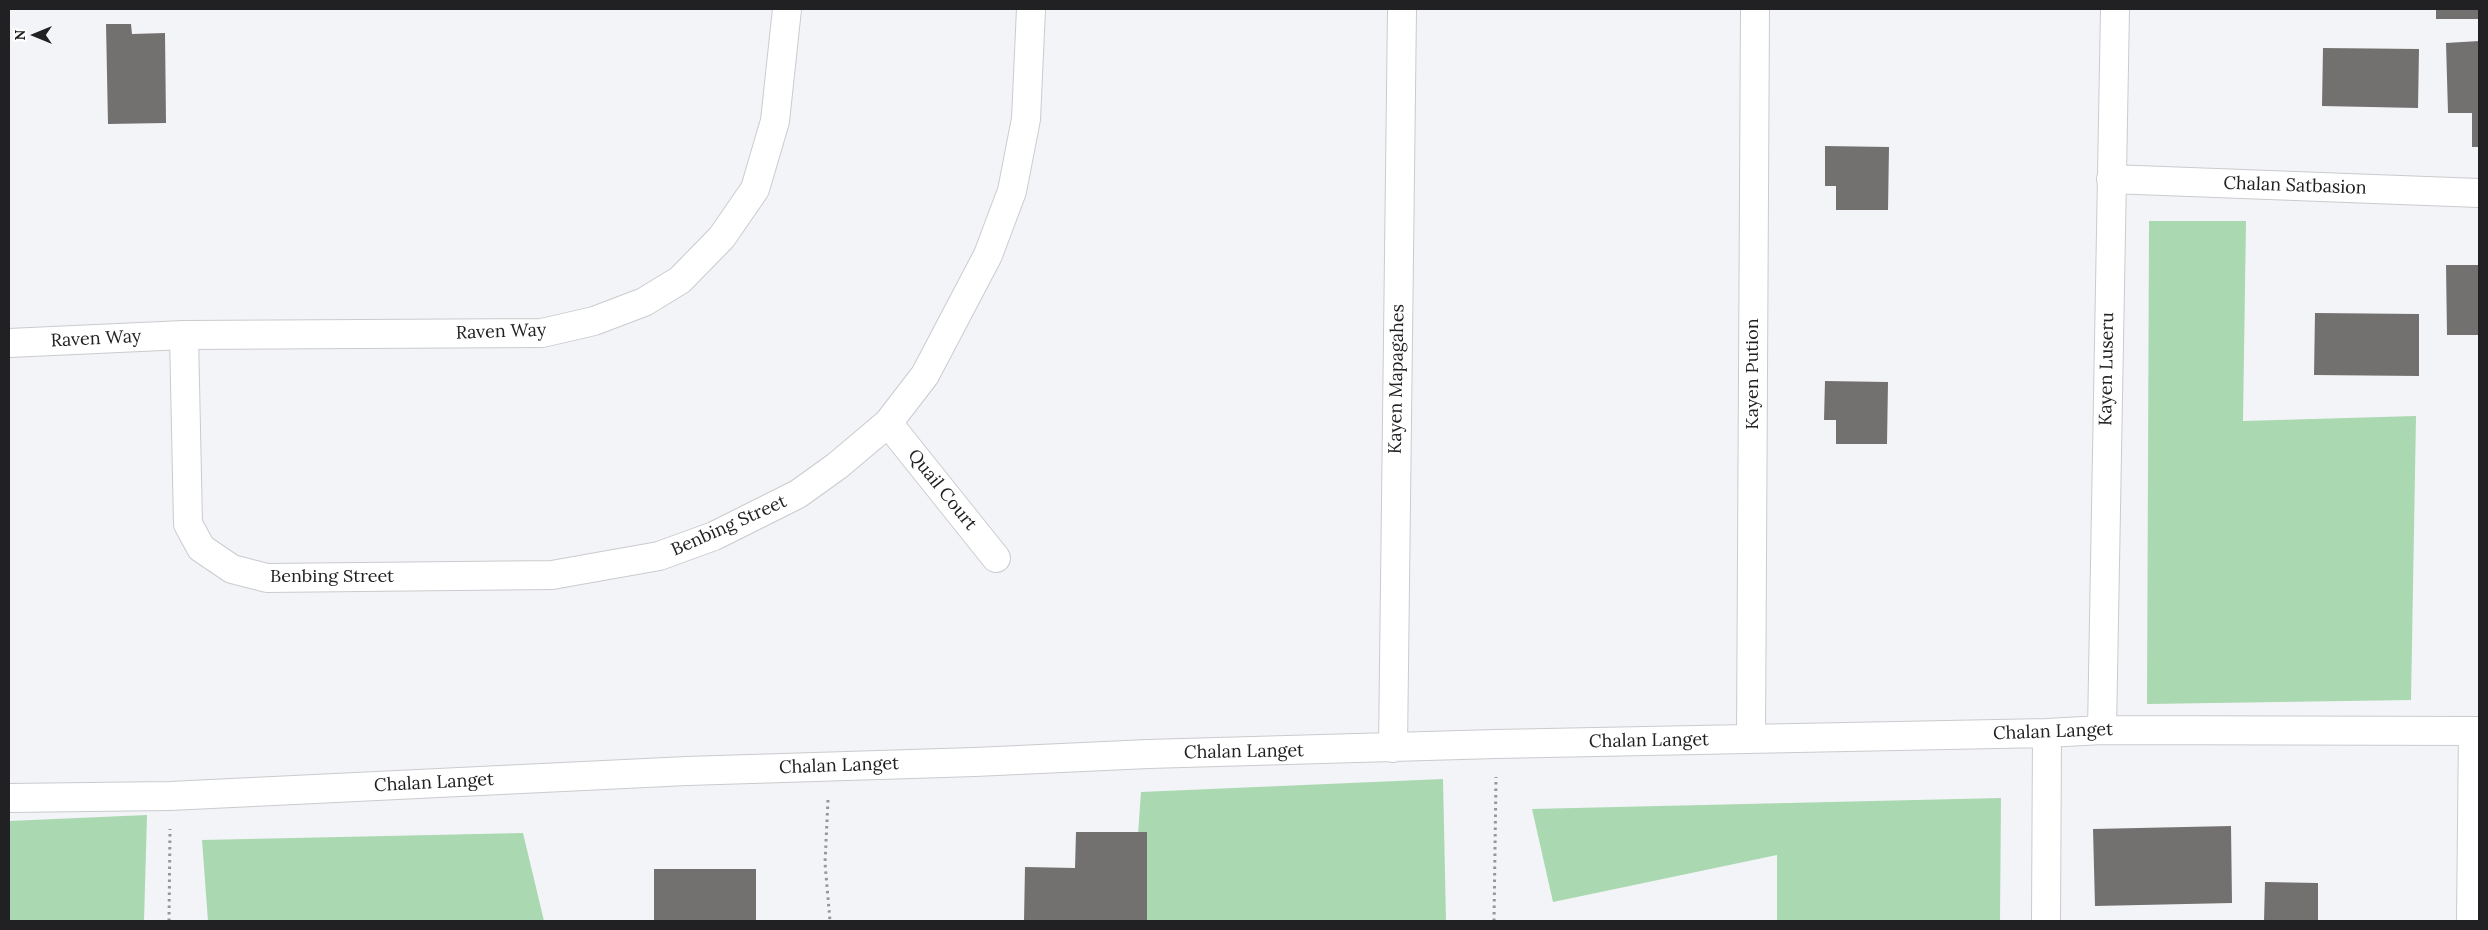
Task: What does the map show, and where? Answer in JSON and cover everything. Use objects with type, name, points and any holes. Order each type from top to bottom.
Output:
[{"type":"street","name":"Raven Way","points":[[9,343],[184,335],[542,334],[594,320],[644,302],[680,280],[722,237],[755,188],[775,121],[787,9]]},
{"type":"street","name":"Benbing Street","points":[[184,335],[188,524],[201,548],[232,569],[267,578],[552,575],[659,556],[714,536],[798,494],[837,466],[888,423],[930,366],[988,255],[1012,191],[1026,119],[1031,9]]},
{"type":"street","name":"Kayen Mapagahes","points":[[1393,748],[1402,9]]},
{"type":"street","name":"Kayen Pution","points":[[1751,739],[1755,9]]},
{"type":"street","name":"Kayen Luseru","points":[[2102,730],[2115,9]]},
{"type":"street","name":"Chalan Satbasion","points":[[2111,179],[2479,193]]},
{"type":"street","name":"Quail Court","points":[[888,423],[996,558]]},
{"type":"street","name":"Chalan Langet","points":[[9,798],[170,796],[687,771],[1148,754],[1496,744],[2047,733],[2102,730],[2476,731]]},
{"type":"street","points":[[2471,921],[2476,731]]},
{"type":"street","points":[[2046,921],[2047,733]]},
{"type":"path","points":[[1494,921],[1496,744]]},
{"type":"path","points":[[829,766],[825,863],[830,921]]},
{"type":"path","points":[[169,921],[170,796]]},
{"type":"green space","points":[[2149,221],[2246,221],[2243,421],[2416,416],[2411,700],[2147,704]]},
{"type":"green space","points":[[1443,779],[1446,921],[1132,921],[1141,792]]},
{"type":"green space","points":[[2001,798],[2000,921],[1777,921],[1777,855],[1553,902],[1532,809]]},
{"type":"green space","points":[[147,815],[144,921],[9,921],[9,821]]},
{"type":"green space","points":[[523,833],[544,921],[208,921],[202,840]]},
{"type":"building","points":[[2436,9],[2479,9],[2479,19],[2436,19]]},
{"type":"building","points":[[106,24],[131,24],[132,34],[165,33],[166,123],[108,124]]},
{"type":"building","points":[[2479,41],[2479,147],[2472,147],[2472,113],[2448,113],[2446,43]]},
{"type":"building","points":[[2323,48],[2419,49],[2418,108],[2322,106]]},
{"type":"building","points":[[1825,146],[1889,147],[1888,210],[1836,210],[1836,186],[1825,186]]},
{"type":"building","points":[[2446,265],[2479,265],[2479,335],[2447,335]]},
{"type":"building","points":[[2315,313],[2419,314],[2419,376],[2314,375]]},
{"type":"building","points":[[1825,381],[1888,382],[1887,444],[1836,444],[1836,420],[1824,420]]},
{"type":"building","points":[[2231,826],[2232,903],[2095,906],[2093,829]]},
{"type":"building","points":[[1076,832],[1147,832],[1147,921],[1024,921],[1025,867],[1075,868]]},
{"type":"building","points":[[654,869],[756,869],[756,921],[654,921]]},
{"type":"building","points":[[2265,882],[2318,883],[2318,921],[2264,921]]}]
